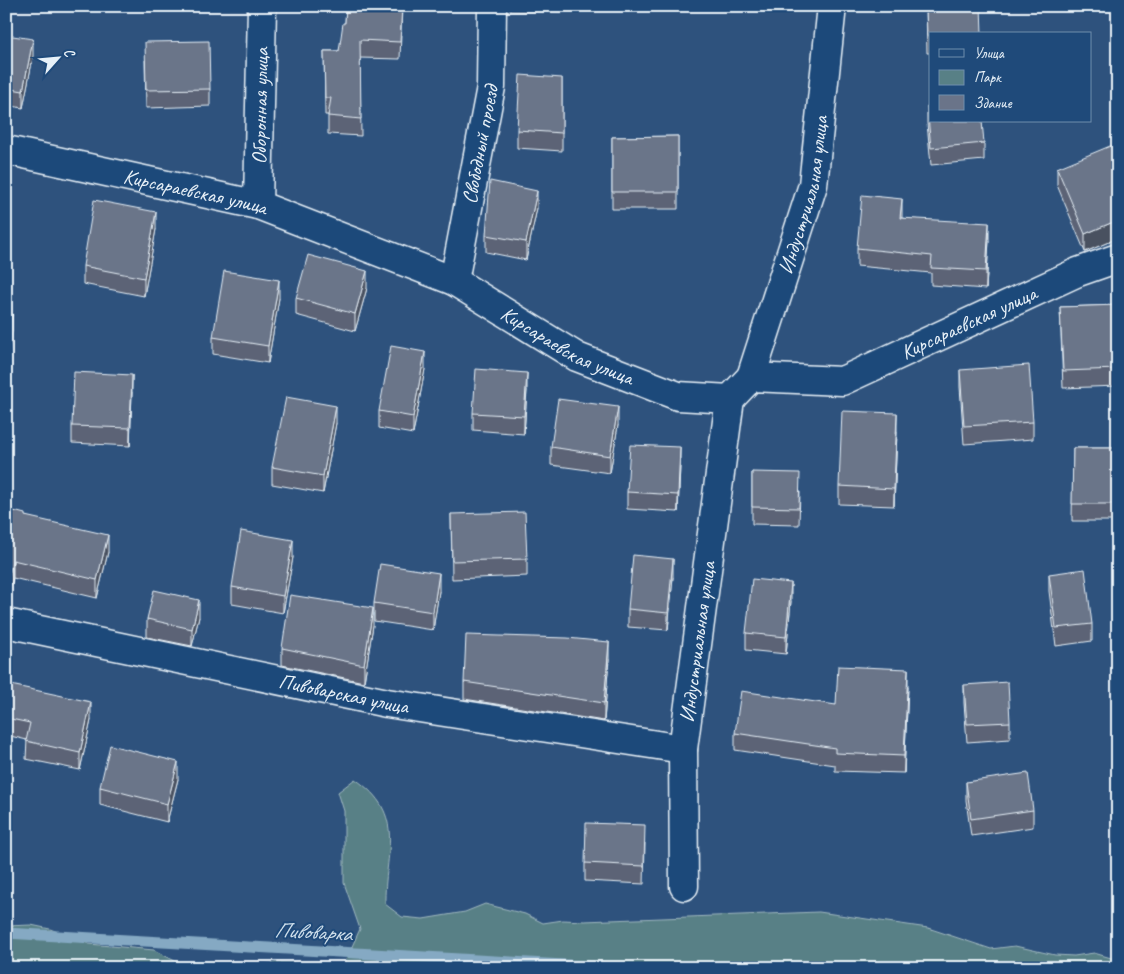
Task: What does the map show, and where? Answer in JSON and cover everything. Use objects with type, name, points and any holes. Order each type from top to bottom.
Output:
[{"type":"street","name":"Оборонная улица","points":[[258,205],[262,6]]},
{"type":"street","name":"Свободный проезд","points":[[454,281],[491,87],[492,6]]},
{"type":"street","name":"Индустриальная улица","points":[[750,377],[813,185],[832,6]]},
{"type":"street","name":"Кирсараевская улица","points":[[6,150],[258,205],[454,281],[577,358],[678,396],[730,399]]},
{"type":"street","name":"Кирсараевская улица","points":[[750,377],[842,381],[1078,272],[1118,258]]},
{"type":"street","points":[[730,399],[750,377]]},
{"type":"street","name":"Индустриальная улица","points":[[684,886],[683,749],[730,399]]},
{"type":"street","name":"Пивоварская улица","points":[[6,623],[387,703],[683,749]]},
{"type":"green space","points":[[355,779],[371,793],[382,807],[388,821],[389,852],[385,904],[402,917],[423,919],[465,912],[485,904],[525,914],[543,923],[563,920],[584,921],[819,912],[928,928],[991,949],[1015,946],[1055,955],[1074,956],[1094,953],[1118,960],[1118,968],[248,968],[279,962],[344,964],[360,929],[344,883],[344,811],[338,792]]},
{"type":"green space","points":[[31,925],[50,929],[89,944],[154,950],[188,968],[6,968],[6,926]]},
{"type":"building","points":[[346,6],[402,6],[400,42],[360,40],[361,119],[328,116],[331,98],[325,98],[324,51],[339,51],[343,23],[345,23]]},
{"type":"building","points":[[926,6],[981,6],[982,32],[929,32],[929,36],[927,36]]},
{"type":"building","points":[[6,35],[33,39],[23,91],[6,88]]},
{"type":"building","points":[[209,41],[210,89],[146,90],[145,42]]},
{"type":"building","points":[[520,75],[562,78],[562,133],[517,130]]},
{"type":"building","points":[[929,105],[929,122],[982,122],[984,143],[931,148],[927,106]]},
{"type":"building","points":[[678,136],[678,192],[612,192],[612,137]]},
{"type":"building","points":[[1115,144],[1118,151],[1118,220],[1085,234],[1057,168]]},
{"type":"building","points":[[490,181],[537,191],[526,242],[486,235]]},
{"type":"building","points":[[862,195],[902,199],[900,218],[989,223],[986,271],[931,268],[932,256],[857,248]]},
{"type":"building","points":[[94,200],[156,212],[144,278],[83,266]]},
{"type":"building","points":[[308,255],[367,271],[355,314],[296,298]]},
{"type":"building","points":[[224,271],[279,280],[268,346],[213,337]]},
{"type":"building","points":[[1118,305],[1118,369],[1063,371],[1060,307]]},
{"type":"building","points":[[6,313],[12,314],[6,353]]},
{"type":"building","points":[[391,346],[425,352],[413,417],[379,411]]},
{"type":"building","points":[[1029,365],[1033,422],[964,426],[960,370]]},
{"type":"building","points":[[476,369],[527,373],[524,416],[473,413]]},
{"type":"building","points":[[74,372],[132,375],[130,428],[72,426]]},
{"type":"building","points":[[286,397],[336,406],[323,476],[272,467]]},
{"type":"building","points":[[558,399],[618,407],[610,456],[551,447]]},
{"type":"building","points":[[842,411],[897,413],[894,489],[839,486]]},
{"type":"building","points":[[630,445],[680,447],[678,495],[627,492]]},
{"type":"building","points":[[1073,448],[1118,448],[1118,504],[1072,504]]},
{"type":"building","points":[[752,472],[800,473],[799,508],[752,507]]},
{"type":"building","points":[[6,509],[25,514],[25,516],[108,535],[97,580],[13,560],[8,578],[6,577]]},
{"type":"building","points":[[525,512],[527,559],[452,561],[451,514]]},
{"type":"building","points":[[241,531],[293,540],[283,596],[232,587]]},
{"type":"building","points":[[633,555],[673,559],[668,613],[628,609]]},
{"type":"building","points":[[380,564],[439,573],[433,612],[374,603]]},
{"type":"building","points":[[1085,569],[1092,624],[1056,628],[1049,574]]},
{"type":"building","points":[[752,579],[791,583],[786,637],[746,633]]},
{"type":"building","points":[[154,590],[199,600],[192,629],[147,619]]},
{"type":"building","points":[[290,595],[373,608],[364,665],[282,648]]},
{"type":"building","points":[[466,635],[567,638],[609,642],[604,703],[464,682]]},
{"type":"building","points":[[838,666],[908,669],[904,756],[835,753],[835,748],[735,733],[741,691],[836,705]]},
{"type":"building","points":[[1008,682],[1010,722],[967,724],[964,685]]},
{"type":"building","points":[[6,684],[91,702],[80,753],[26,741],[30,723],[6,718]]},
{"type":"building","points":[[110,745],[178,762],[167,804],[100,787]]},
{"type":"building","points":[[1028,773],[1033,810],[971,819],[966,782]]},
{"type":"building","points":[[586,823],[645,825],[644,866],[585,863]]},
{"type":"waterway","name":"Пивоварка","points":[[6,933],[617,968]]}]
